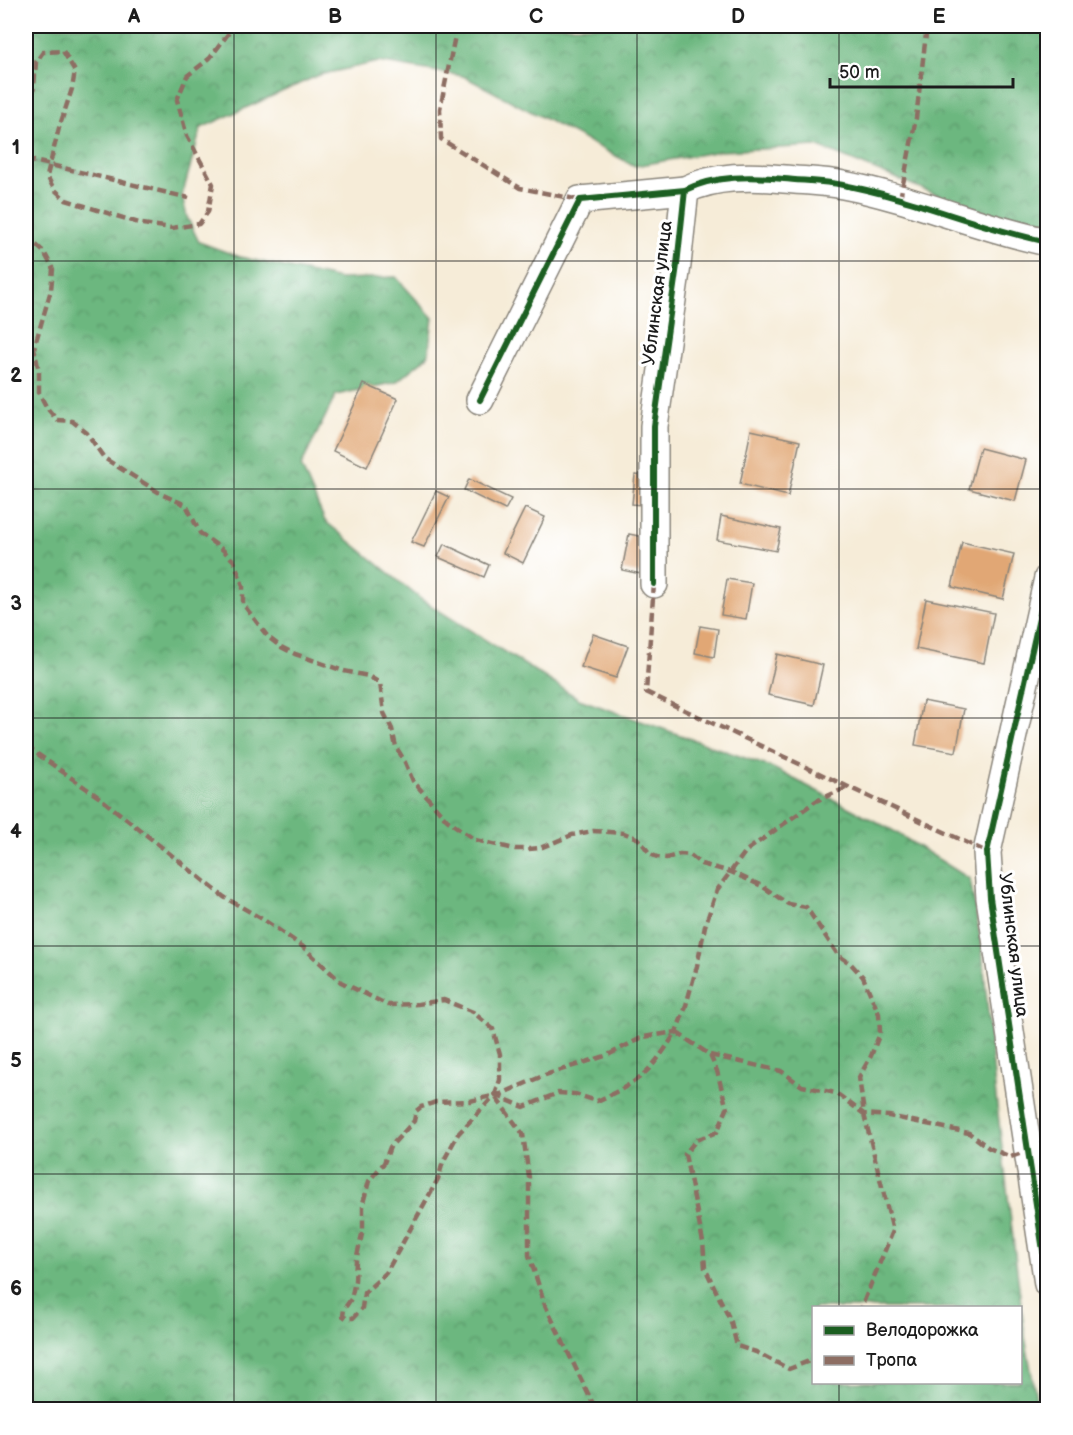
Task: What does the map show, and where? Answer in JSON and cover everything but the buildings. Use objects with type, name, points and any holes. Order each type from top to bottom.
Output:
[{"type":"street","points":[[685,190],[700,182],[751,176],[842,185],[900,199],[1023,237],[1047,242]]},
{"type":"street","name":"Ублинская улица","points":[[480,400],[580,200],[685,190],[677,265],[654,426],[654,584]]},
{"type":"street","name":"Ублинская улица","points":[[1047,578],[987,852],[990,898],[1047,1269]]},
{"type":"green space","points":[[26,26],[1047,26],[1047,230],[992,217],[816,146],[720,151],[635,166],[463,76],[378,62],[319,75],[201,128],[182,196],[187,217],[199,242],[240,257],[340,279],[396,277],[433,318],[428,356],[396,382],[336,395],[301,466],[325,521],[422,600],[579,699],[773,768],[892,830],[970,879],[982,948],[995,1089],[1021,1306],[812,1306],[812,1384],[1022,1384],[1022,1312],[1038,1409],[337,1410],[330,1401],[315,1410],[26,1409],[26,164],[34,162],[101,177],[34,161],[26,163]]},
{"type":"marked path","points":[[26,123],[34,87],[36,62],[43,52],[63,51],[75,71],[47,176],[54,189],[66,200],[142,224],[172,228],[199,224],[208,212],[213,184],[187,136],[177,100],[187,76],[210,58],[234,26]]},
{"type":"marked path","points":[[457,26],[440,109],[441,139],[520,188],[580,200]]},
{"type":"marked path","points":[[900,199],[916,118],[927,26]]},
{"type":"marked path","points":[[26,163],[34,161],[189,198]]},
{"type":"marked path","points":[[26,236],[44,252],[53,269],[51,290],[34,348],[39,371],[39,393],[47,408],[57,420],[72,421],[87,433],[104,458],[163,495],[186,505],[200,533],[234,561],[243,586],[243,604],[268,637],[295,654],[344,671],[368,676],[380,683],[384,713],[392,729],[396,747],[413,781],[447,820],[475,840],[515,849],[540,848],[572,835],[593,831],[624,833],[639,839],[650,854],[657,857],[690,855],[701,864],[731,872],[762,886],[788,904],[806,907],[838,955],[851,964],[863,977],[879,1014],[880,1033],[859,1077],[864,1114],[893,1231],[862,1306]]},
{"type":"marked path","points":[[654,584],[646,692],[987,852]]},
{"type":"marked path","points":[[26,746],[100,798],[224,897],[264,920],[302,946],[341,982],[388,1005],[444,1000],[473,1012],[493,1029],[500,1054],[500,1080],[495,1095],[458,1134],[443,1162],[438,1179],[386,1273],[364,1293],[362,1308],[353,1318],[346,1318],[343,1316],[344,1309],[351,1299],[355,1281],[356,1260],[363,1230],[363,1203],[369,1181],[384,1163],[390,1147],[414,1121],[416,1111],[436,1102],[470,1101],[501,1094],[545,1075],[608,1055],[643,1037],[676,1032],[685,1009],[705,926],[717,890],[746,851],[816,801],[848,787]]},
{"type":"marked path","points":[[495,1095],[524,1107],[558,1093],[575,1094],[597,1101],[624,1088],[643,1074],[659,1057],[676,1032],[710,1055],[717,1071],[727,1109],[717,1132],[696,1140],[685,1154],[703,1242],[705,1268],[731,1322],[737,1346],[756,1352],[789,1369],[812,1360]]},
{"type":"marked path","points":[[710,1055],[781,1071],[802,1086],[836,1093],[864,1114],[889,1116],[969,1133],[989,1148],[1011,1157],[1028,1151]]},
{"type":"marked path","points":[[496,1098],[523,1134],[529,1178],[529,1255],[545,1305],[596,1410]]},
{"type":"cycle path","points":[[480,400],[580,200],[685,190],[721,179],[734,178],[759,177],[821,182],[869,191],[1048,242]]},
{"type":"cycle path","points":[[654,584],[654,426],[677,265],[685,190]]},
{"type":"cycle path","points":[[1048,578],[987,852],[990,898],[1048,1284]]}]
